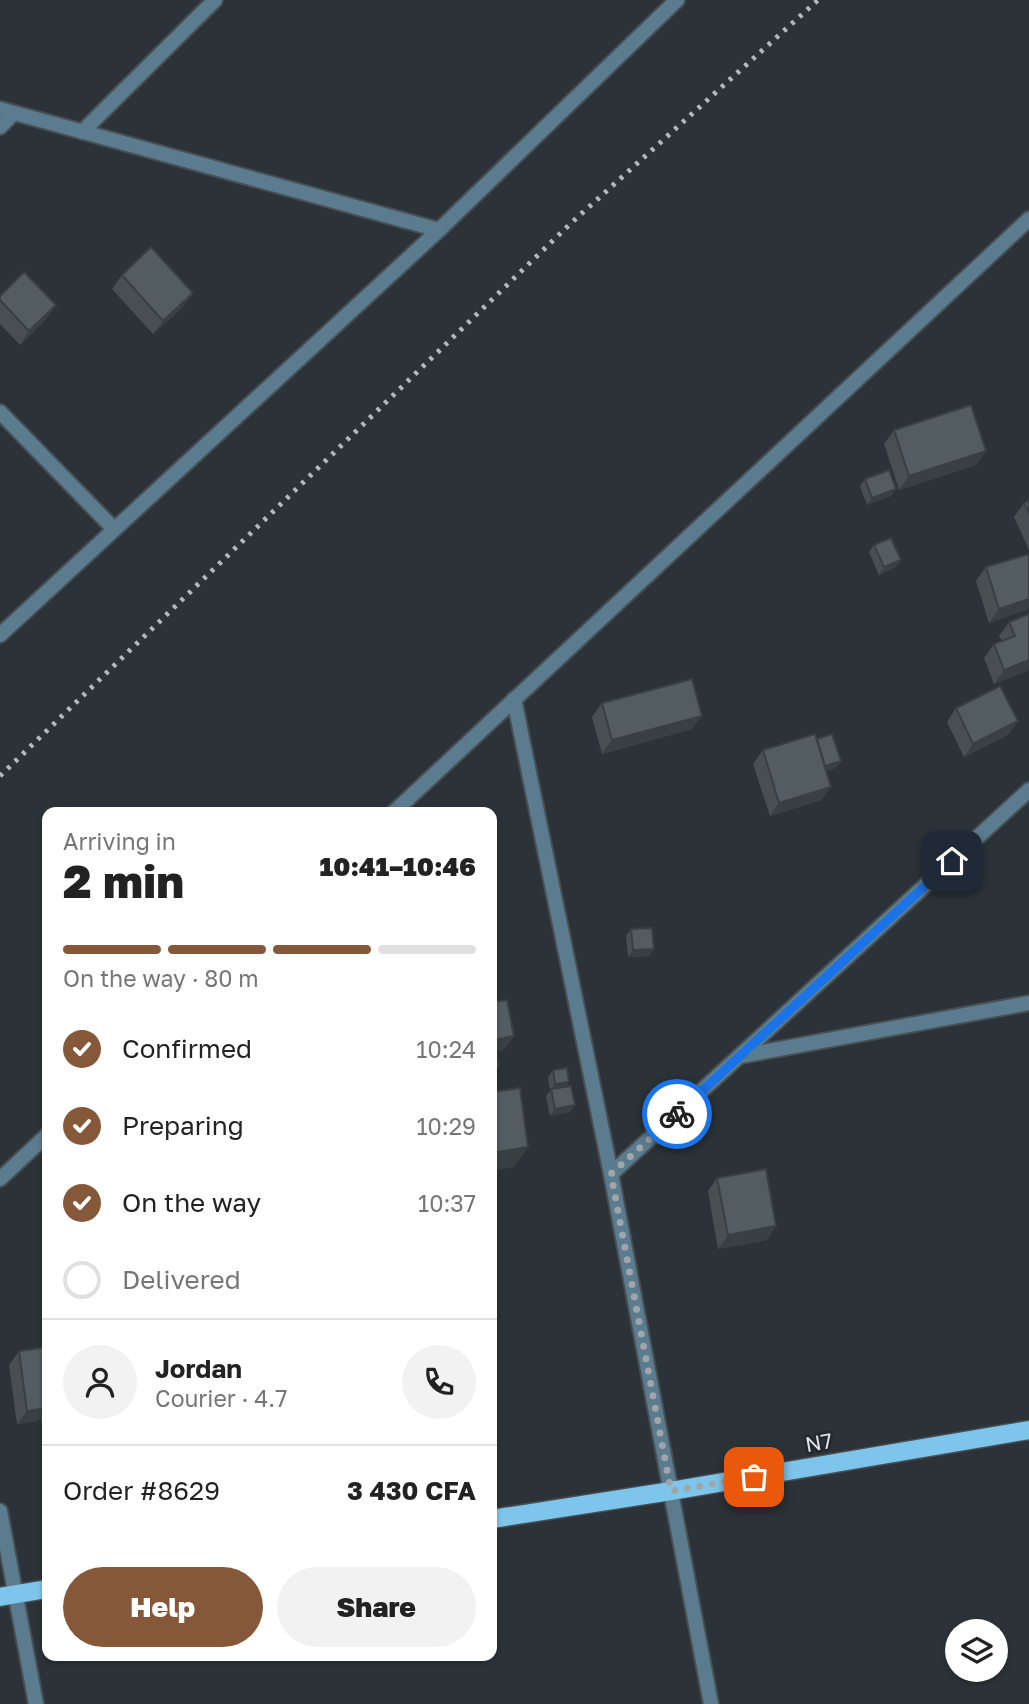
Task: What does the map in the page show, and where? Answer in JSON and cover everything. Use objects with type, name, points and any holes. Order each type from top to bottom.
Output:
[{"type":"main road","name":"N7","points":[[497,1518],[1029,1430]]},
{"type":"main road","points":[[8,1595],[42,1590]]},
{"type":"street","points":[[82,132],[215,0]]},
{"type":"street","points":[[0,635],[439,230],[677,0]]},
{"type":"street","points":[[0,127],[7,111],[439,230]]},
{"type":"street","points":[[399,807],[1029,219]]},
{"type":"street","points":[[0,412],[114,529]]},
{"type":"street","points":[[514,699],[611,1174],[711,1704]]},
{"type":"street","points":[[611,1174],[1029,790]]},
{"type":"street","points":[[740,1056],[1029,1003]]},
{"type":"street","points":[[0,1180],[42,1140]]},
{"type":"street","points":[[0,1511],[8,1595],[36,1704]]},
{"type":"building","points":[[151,247],[193,293],[163,321],[122,275]]},
{"type":"building","points":[[24,272],[56,305],[29,331],[0,300],[0,296]]},
{"type":"building","points":[[971,405],[986,451],[909,476],[894,430]]},
{"type":"building","points":[[889,470],[896,489],[872,498],[865,479]]},
{"type":"building","points":[[1029,501],[1029,514],[1024,503]]},
{"type":"building","points":[[891,538],[901,560],[884,567],[874,545]]},
{"type":"building","points":[[1029,554],[1029,599],[999,609],[986,567]]},
{"type":"building","points":[[1029,614],[1029,660],[1004,670],[994,644],[1015,636],[1009,622]]},
{"type":"building","points":[[692,679],[702,716],[612,740],[602,703]]},
{"type":"building","points":[[1000,686],[1018,721],[973,744],[956,708]]},
{"type":"building","points":[[815,734],[831,787],[779,803],[763,750]]},
{"type":"building","points":[[832,734],[841,761],[825,766],[817,739]]},
{"type":"building","points":[[652,928],[654,949],[633,950],[631,929]]},
{"type":"building","points":[[507,1000],[514,1036],[497,1039],[497,1001]]},
{"type":"building","points":[[567,1068],[569,1082],[555,1084],[553,1070]]},
{"type":"building","points":[[571,1086],[575,1105],[555,1109],[551,1089]]},
{"type":"building","points":[[520,1088],[528,1147],[497,1152],[497,1091]]},
{"type":"building","points":[[766,1169],[776,1226],[728,1235],[717,1178]]},
{"type":"building","points":[[42,1348],[42,1409],[27,1411],[19,1351]]},
{"type":"railway","points":[[0,776],[569,225],[818,0]]},
{"type":"way so far","points":[[677,1114],[611,1174],[671,1491],[754,1477]]},
{"type":"route","points":[[677,1114],[952,861]]}]
